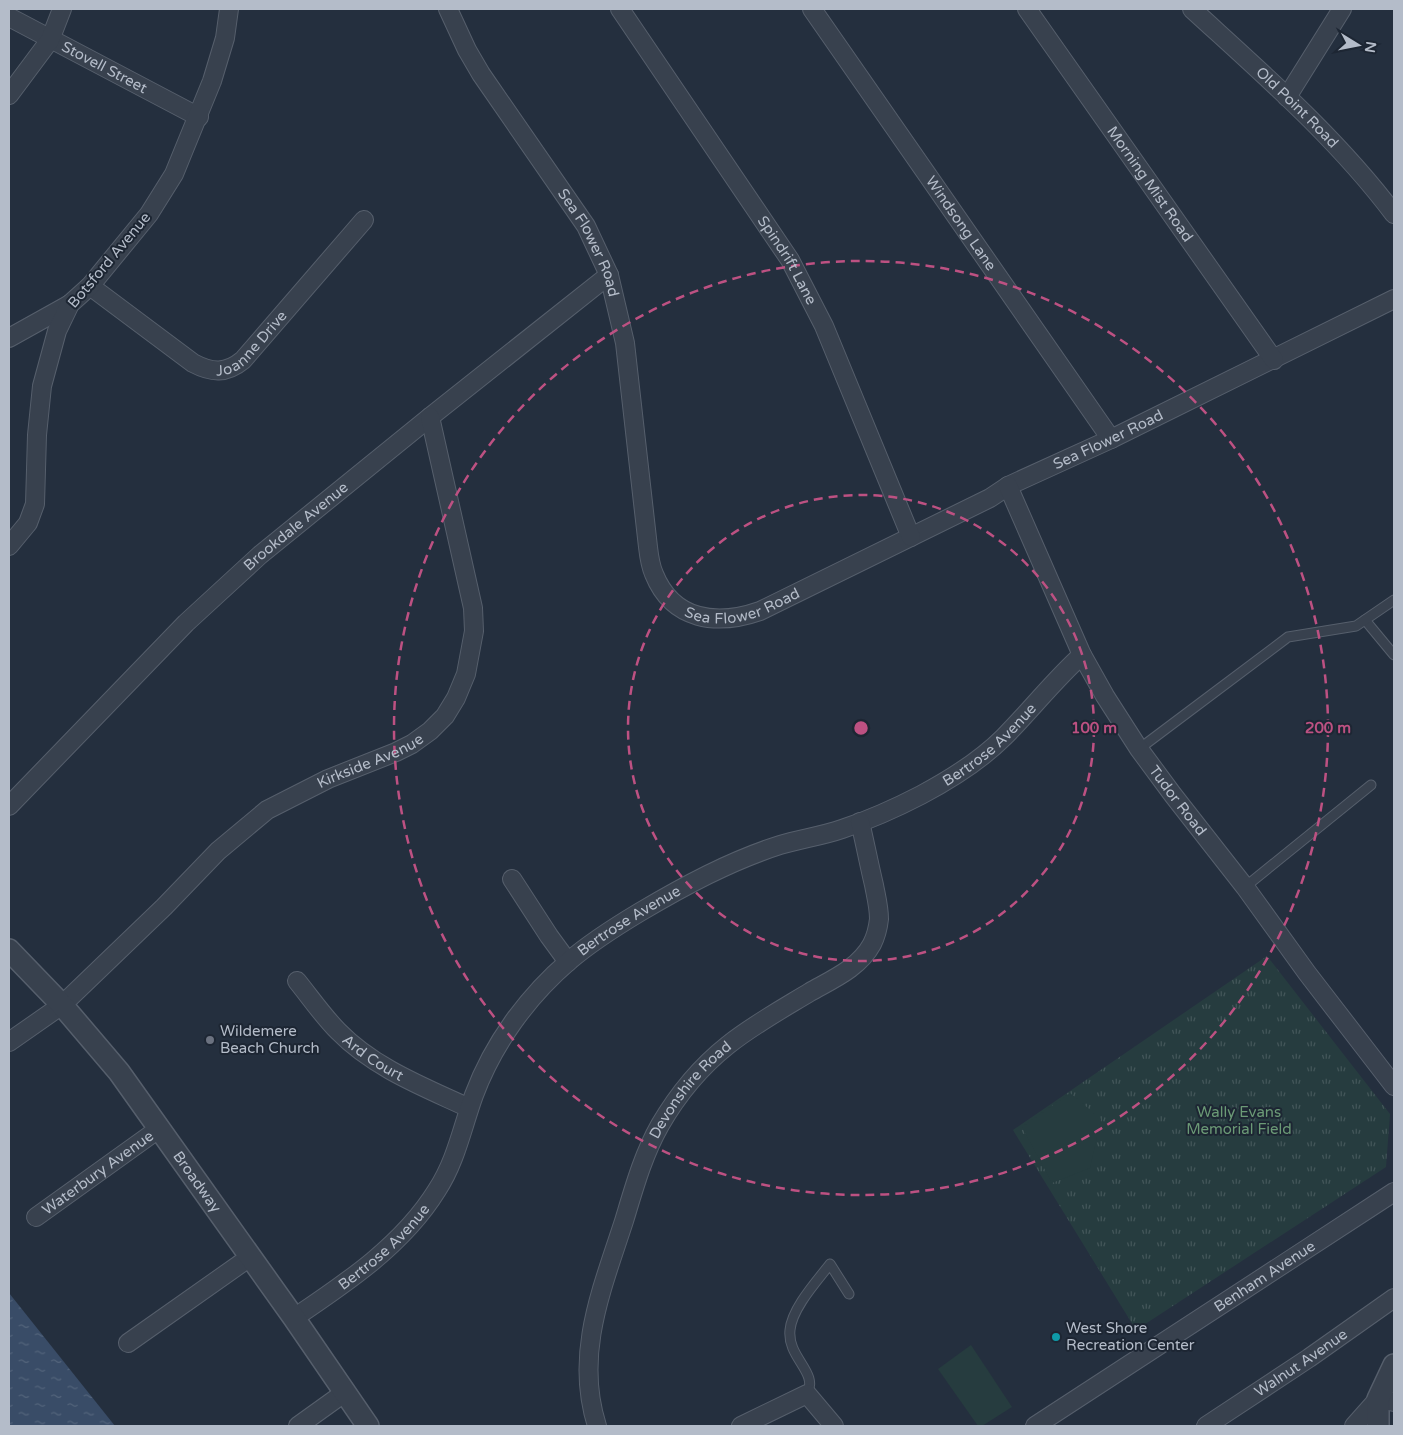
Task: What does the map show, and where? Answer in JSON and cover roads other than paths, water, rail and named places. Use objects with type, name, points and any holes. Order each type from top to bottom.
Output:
[{"type":"street","points":[[9,95],[50,40],[62,9]]},
{"type":"street","name":"Botsford Avenue","points":[[9,546],[28,523],[35,504],[37,435],[42,386],[56,331],[70,304],[90,286],[149,214],[174,174],[199,117],[212,81],[225,38],[229,9]]},
{"type":"street","name":"Sea Flower Road","points":[[448,9],[467,50],[481,74],[586,226],[609,275],[626,343],[648,547],[653,572],[664,592],[675,604],[689,613],[711,619],[744,617],[788,598],[990,498],[1008,486],[1112,439],[1394,299]]},
{"type":"street","name":"Spindrift Lane","points":[[620,9],[790,260],[824,326],[911,537]]},
{"type":"street","name":"Windsong Lane","points":[[812,9],[1112,439]]},
{"type":"street","name":"Morning Mist Road","points":[[1027,9],[1274,360]]},
{"type":"street","name":"Old Point Road","points":[[1192,9],[1337,146],[1394,214]]},
{"type":"street","points":[[1287,97],[1342,9]]},
{"type":"street","name":"Stovell Street","points":[[9,17],[199,117]]},
{"type":"street","name":"Joanne Drive","points":[[90,286],[193,363],[210,371],[224,371],[243,360],[364,220]]},
{"type":"street","name":"Brookdale Avenue","points":[[9,806],[186,623],[247,567],[430,417],[609,275]]},
{"type":"street","points":[[9,338],[70,304]]},
{"type":"street","name":"Kirkside Avenue","points":[[9,1042],[62,1004],[164,907],[218,850],[267,810],[328,778],[412,744],[430,731],[445,716],[466,674],[474,631],[473,608],[430,417]]},
{"type":"street","name":"Tudor Road","points":[[1008,486],[1082,655],[1105,696],[1139,749],[1394,1086]]},
{"type":"street","name":"Bertrose Avenue","points":[[294,1318],[358,1272],[396,1241],[412,1225],[437,1191],[448,1172],[480,1078],[497,1046],[512,1023],[544,984],[588,945],[655,903],[718,869],[780,845],[842,830],[920,796],[954,777],[1005,736],[1063,672],[1082,655]]},
{"type":"street","name":"Devonshire Road","points":[[597,1426],[590,1396],[588,1374],[592,1330],[601,1292],[646,1152],[659,1126],[675,1101],[707,1062],[752,1028],[848,970],[865,954],[871,945],[876,935],[879,916],[860,822]]},
{"type":"street","points":[[512,879],[568,962]]},
{"type":"street","name":"Broadway","points":[[9,950],[62,1004],[119,1072],[294,1318],[368,1426]]},
{"type":"street","name":"Ard Court","points":[[297,981],[338,1032],[368,1055],[400,1075],[469,1108]]},
{"type":"street","name":"Waterbury Avenue","points":[[36,1217],[160,1128]]},
{"type":"street","name":"Benham Avenue","points":[[1035,1426],[1394,1192]]},
{"type":"street","points":[[128,1343],[250,1258]]},
{"type":"street","name":"Walnut Avenue","points":[[1206,1426],[1309,1358],[1394,1298]]},
{"type":"street","points":[[1378,1426],[1394,1365]]},
{"type":"street","points":[[298,1426],[344,1393]]},
{"type":"street","points":[[741,1426],[806,1394],[834,1426]]},
{"type":"street","points":[[1354,1426],[1386,1400]]},
{"type":"lane","points":[[1139,749],[1288,637],[1356,626],[1394,600]]},
{"type":"lane","points":[[1365,620],[1394,655]]},
{"type":"lane","points":[[1245,887],[1371,785]]},
{"type":"lane","points":[[806,1394],[809,1389],[810,1378],[795,1355],[790,1342],[792,1321],[801,1303],[830,1264],[849,1294]]},
{"type":"water","points":[[9,1293],[115,1426],[9,1426]]},
{"type":"place","name":"Wildemere Beach Church","points":[[210,1040]]},
{"type":"place","name":"West Shore Recreation Center","points":[[1056,1337]]},
{"type":"park label","name":"Wally Evans Memorial Field","points":[[1239,1120]]}]
